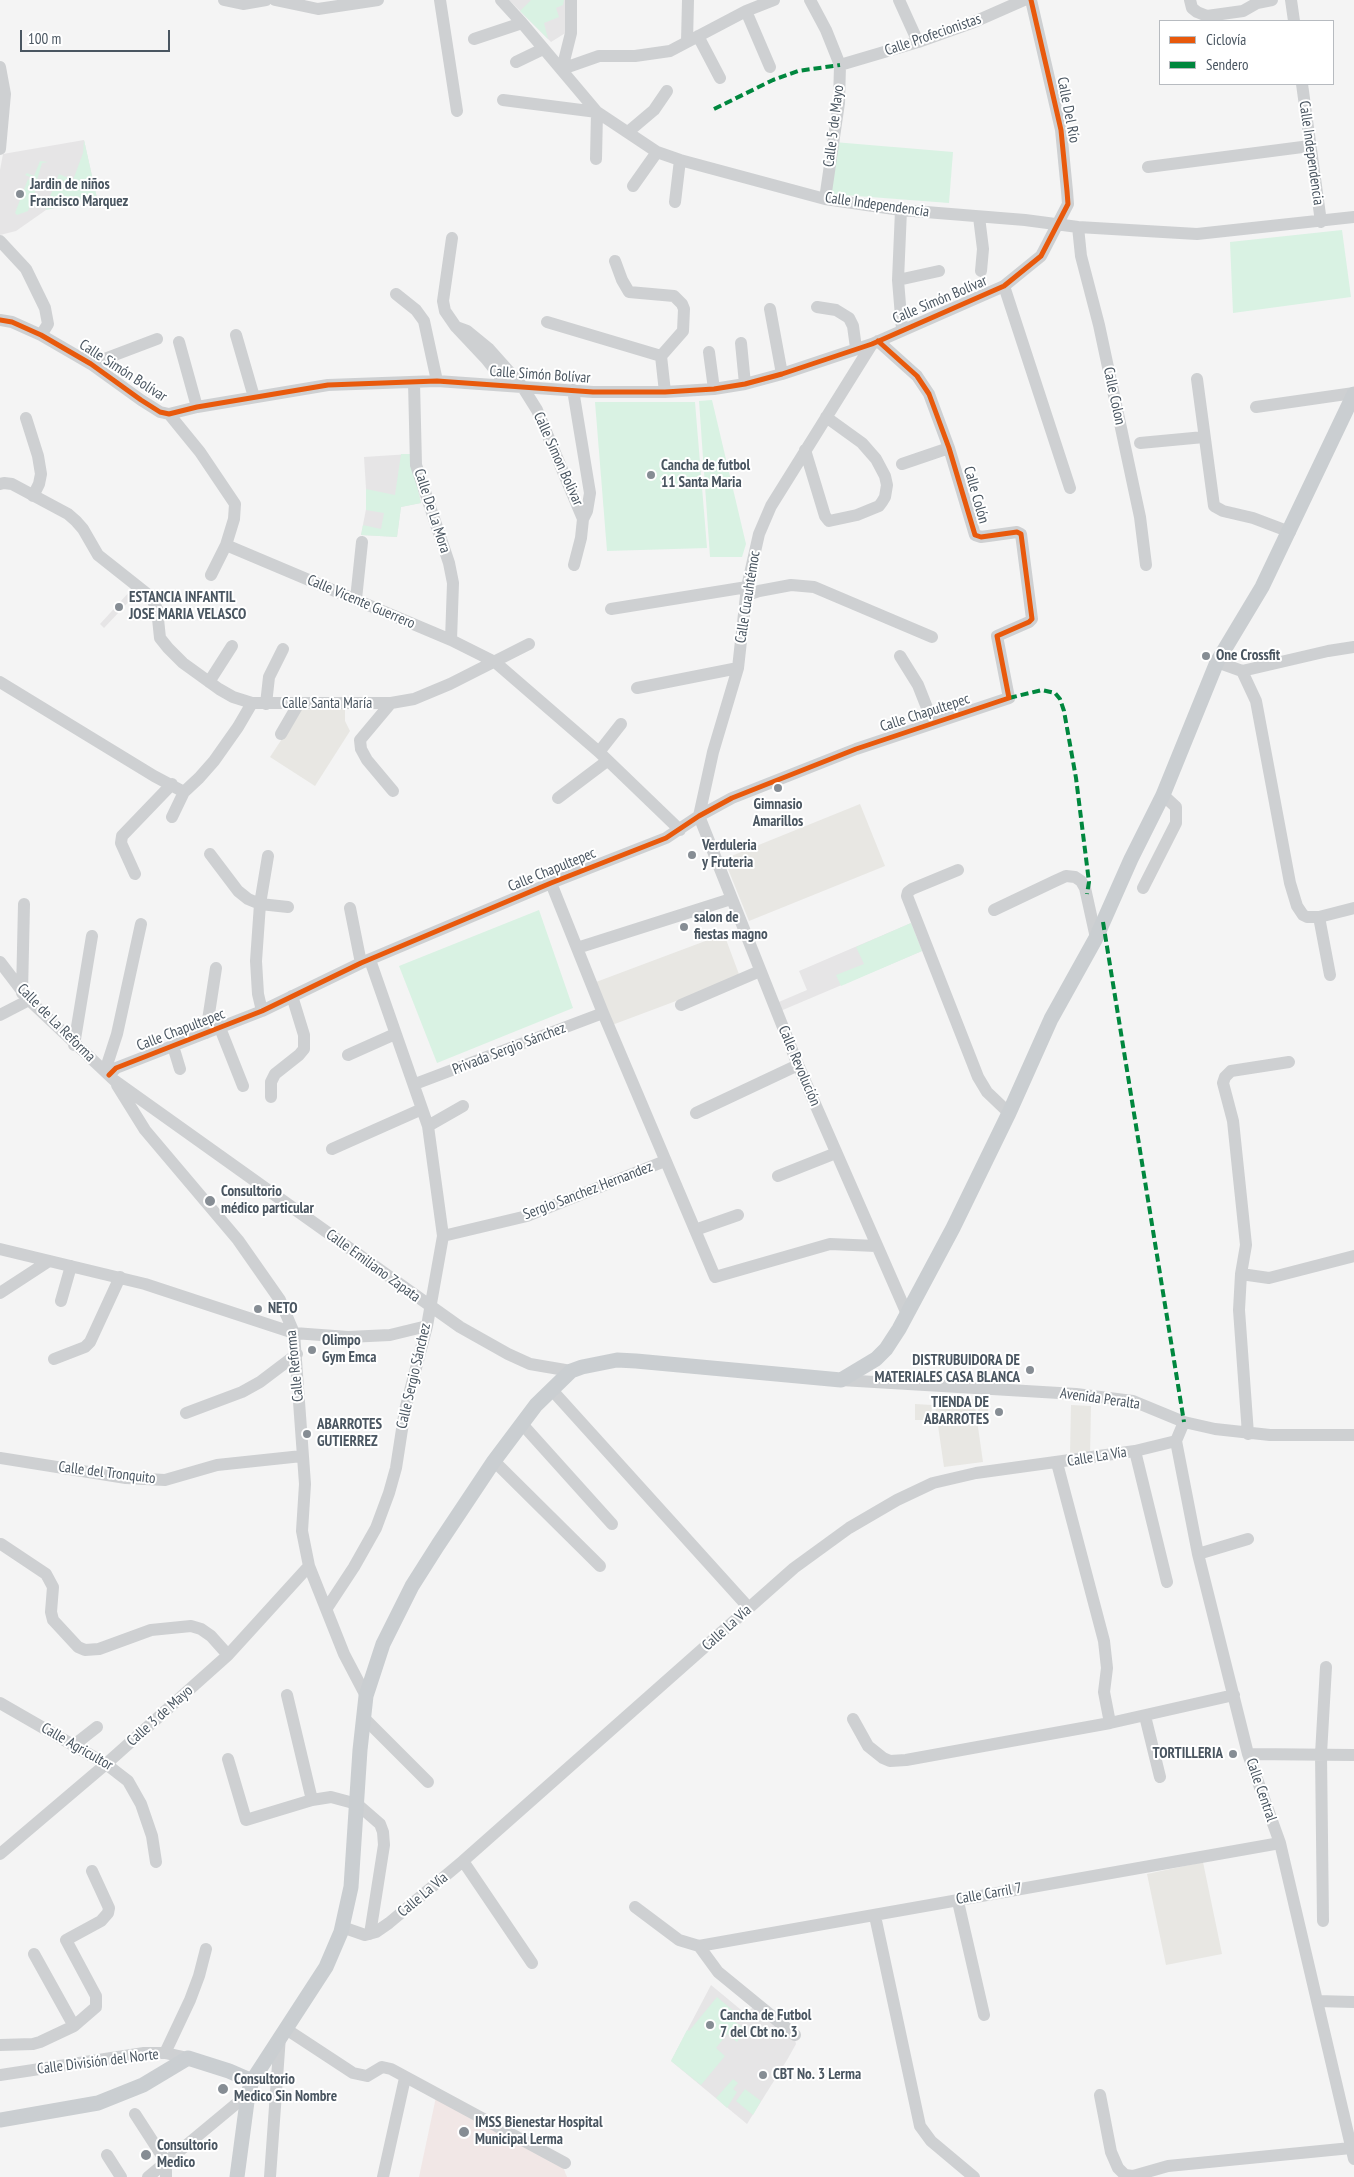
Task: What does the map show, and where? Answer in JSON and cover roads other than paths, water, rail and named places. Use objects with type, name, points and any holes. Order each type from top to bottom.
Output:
[{"type":"main road","points":[[237,2177],[250,2088],[326,1967],[342,1927],[351,1887],[366,1696],[383,1644],[412,1586],[463,1505],[494,1461],[551,1390],[571,1372],[582,1367],[617,1360],[841,1380],[880,1355],[892,1342],[1010,1114],[1051,1019],[1096,938],[1131,859],[1163,795],[1217,662],[1262,587],[1290,532],[1354,394]]},
{"type":"main road","points":[[0,2120],[98,2103],[142,2085],[188,2058]]},
{"type":"main road","name":"Calle División del Norte","points":[[188,2058],[229,2071],[250,2088]]},
{"type":"street","points":[[224,0],[243,4],[266,0]]},
{"type":"street","points":[[275,0],[318,9],[378,0]]},
{"type":"street","points":[[440,0],[457,111]]},
{"type":"street","name":"Calle Independencia","points":[[500,0],[562,69],[597,112],[656,152],[825,199],[900,210],[1025,220],[1078,227],[1198,234],[1354,217]]},
{"type":"street","points":[[562,69],[571,33],[571,0]]},
{"type":"street","points":[[688,0],[693,39],[720,78]]},
{"type":"street","points":[[562,69],[599,56],[649,55],[670,51],[746,11],[774,0]]},
{"type":"street","name":"Calle 5 de Mayo","points":[[810,0],[826,30],[840,65],[839,103],[825,199]]},
{"type":"street","points":[[899,0],[918,42]]},
{"type":"street","name":"Calle Profecionistas","points":[[840,65],[918,42],[974,22],[1024,0]]},
{"type":"street","name":"Calle Del Río","points":[[1030,0],[1061,130],[1068,204],[1059,224]]},
{"type":"street","points":[[1190,0],[1192,8],[1207,16],[1244,10],[1258,3],[1272,0]]},
{"type":"street","points":[[1291,0],[1294,20]]},
{"type":"street","points":[[746,11],[770,67]]},
{"type":"street","points":[[474,38],[522,23]]},
{"type":"street","points":[[516,62],[543,49]]},
{"type":"street","points":[[0,67],[5,94],[0,149]]},
{"type":"street","name":"Calle Independencia","points":[[1302,85],[1321,222]]},
{"type":"street","points":[[628,132],[654,110],[667,91]]},
{"type":"street","points":[[503,100],[597,112],[596,159]]},
{"type":"street","points":[[1148,168],[1310,146]]},
{"type":"street","points":[[633,186],[656,152]]},
{"type":"street","points":[[675,202],[680,160]]},
{"type":"street","points":[[900,210],[898,280],[902,329]]},
{"type":"street","points":[[979,217],[983,249],[981,271]]},
{"type":"street","name":"Calle Simón Bolívar","points":[[0,320],[12,322],[41,335],[90,364],[160,412],[169,414],[197,407],[328,385],[437,381],[573,390],[665,392],[714,389],[745,384],[782,374],[875,342],[1004,286],[1041,256],[1059,224]]},
{"type":"street","name":"Calle Colon","points":[[1078,227],[1081,256],[1099,325],[1140,517],[1146,565]]},
{"type":"street","name":"Calle Simón Bolívar","points":[[452,238],[443,301],[445,311],[456,327],[507,385]]},
{"type":"street","points":[[0,241],[26,269],[45,308],[48,324],[41,335]]},
{"type":"street","points":[[615,261],[629,292],[674,296],[684,309],[683,331],[661,356],[665,392]]},
{"type":"street","points":[[898,280],[939,271]]},
{"type":"street","points":[[1004,286],[1058,445],[1070,488]]},
{"type":"street","points":[[396,294],[416,310],[424,320],[437,381]]},
{"type":"street","points":[[817,307],[836,310],[849,318],[853,326],[856,348]]},
{"type":"street","points":[[770,309],[782,374]]},
{"type":"street","points":[[547,322],[661,356]]},
{"type":"street","name":"Calle Simón Bolívar","points":[[456,327],[474,335],[494,354],[522,386]]},
{"type":"street","points":[[236,335],[254,397]]},
{"type":"street","points":[[90,364],[157,339]]},
{"type":"street","points":[[179,342],[197,407]]},
{"type":"street","name":"Calle Cuauhtémoc","points":[[698,816],[713,752],[738,668],[747,591],[759,534],[771,506],[875,342]]},
{"type":"street","name":"Calle Colón","points":[[875,342],[916,376],[929,394],[949,448],[975,535],[978,537],[1017,532],[1021,534],[1032,620],[996,636],[1009,698]]},
{"type":"street","points":[[741,343],[745,384]]},
{"type":"street","points":[[709,352],[714,389]]},
{"type":"street","points":[[1197,379],[1214,506],[1223,511],[1253,518],[1290,532]]},
{"type":"street","name":"Calle De La Mora","points":[[414,382],[416,465],[449,564],[453,583],[451,640]]},
{"type":"street","name":"Calle Simon Bolivar","points":[[522,386],[540,417],[583,519],[581,538],[574,564]]},
{"type":"street","points":[[573,390],[590,493],[587,511],[583,519]]},
{"type":"street","points":[[1256,407],[1354,394]]},
{"type":"street","name":"Calle Simón Bolívar","points":[[169,414],[235,504],[234,519],[226,545]]},
{"type":"street","points":[[805,450],[825,516],[829,521],[857,515],[879,506],[886,497],[887,485],[885,476],[876,459],[862,443],[826,417]]},
{"type":"street","points":[[26,418],[38,456],[41,474],[39,484],[33,496]]},
{"type":"street","points":[[1140,443],[1204,437]]},
{"type":"street","points":[[902,464],[949,448]]},
{"type":"street","name":"Calle Santa María","points":[[0,484],[12,484],[68,514],[83,529],[98,555],[151,597],[157,609],[160,638],[168,648],[209,682],[233,697],[252,703],[391,704],[414,699],[495,662],[528,644]]},
{"type":"street","points":[[356,599],[362,542]]},
{"type":"street","points":[[211,575],[226,545]]},
{"type":"street","name":"Calle Vicente Guerrero","points":[[226,545],[451,640],[495,662]]},
{"type":"street","points":[[611,609],[759,591],[791,585],[814,587],[932,637]]},
{"type":"street","points":[[209,682],[232,646]]},
{"type":"street","points":[[1217,662],[1242,671],[1354,647]]},
{"type":"street","points":[[266,704],[269,677],[283,649]]},
{"type":"street","points":[[900,656],[918,685],[933,723]]},
{"type":"street","points":[[495,662],[603,757],[680,830]]},
{"type":"street","points":[[638,688],[738,668]]},
{"type":"street","points":[[1242,671],[1256,701],[1290,883],[1297,906],[1303,915],[1319,916],[1354,908]]},
{"type":"street","points":[[0,682],[154,776],[184,792]]},
{"type":"street","name":"Calle Chapultepec","points":[[110,1075],[116,1068],[262,1011],[366,961],[550,883],[666,838],[698,816],[732,798],[856,749],[1009,698]]},
{"type":"street","points":[[172,817],[184,792],[214,761],[252,703]]},
{"type":"street","points":[[281,734],[299,703]]},
{"type":"street","points":[[391,704],[360,740],[361,749],[367,760],[393,791]]},
{"type":"street","points":[[558,798],[603,757],[621,724]]},
{"type":"street","points":[[135,874],[121,843],[122,836],[172,784]]},
{"type":"street","points":[[1144,888],[1176,823],[1176,807],[1163,795]]},
{"type":"street","name":"Calle Revolución","points":[[698,816],[798,1065],[907,1314]]},
{"type":"street","points":[[210,854],[238,891],[248,899],[260,904],[288,907]]},
{"type":"street","points":[[262,1011],[258,994],[256,961],[260,904],[268,856]]},
{"type":"street","points":[[958,870],[912,889],[908,892],[907,896],[978,1077],[987,1092],[1010,1114]]},
{"type":"street","points":[[994,910],[1055,880],[1066,876],[1074,877],[1081,881],[1085,888],[1096,938]]},
{"type":"street","name":"Sergio Sanchez Hernandez","points":[[444,1236],[527,1216],[665,1161],[550,883]]},
{"type":"street","points":[[577,948],[731,899]]},
{"type":"street","points":[[0,1015],[25,996],[24,904]]},
{"type":"street","name":"Calle Sergio Sánchez","points":[[327,1608],[359,1559],[376,1528],[390,1493],[405,1410],[427,1326],[429,1306],[444,1236],[428,1126],[415,1084],[366,961],[350,908]]},
{"type":"street","points":[[1319,916],[1330,975]]},
{"type":"street","points":[[110,1075],[141,924]]},
{"type":"street","points":[[74,1044],[92,936]]},
{"type":"street","name":"Calle de La Reforma","points":[[0,962],[25,996],[74,1044],[110,1075]]},
{"type":"street","points":[[206,1033],[216,968]]},
{"type":"street","points":[[681,1005],[760,971]]},
{"type":"street","points":[[271,1097],[271,1082],[275,1074],[304,1049],[304,1035],[292,996]]},
{"type":"street","name":"Privada Sergio Sánchez","points":[[415,1084],[603,1013]]},
{"type":"street","points":[[220,1028],[242,1086]]},
{"type":"street","points":[[348,1055],[395,1034]]},
{"type":"street","points":[[173,1046],[180,1069]]},
{"type":"street","points":[[1248,1434],[1239,1310],[1241,1274],[1246,1258],[1244,1226],[1233,1121],[1223,1084],[1225,1077],[1231,1071],[1289,1062]]},
{"type":"street","points":[[696,1114],[798,1065]]},
{"type":"street","name":"Calle Emiliano Zapata","points":[[110,1075],[460,1327],[530,1364],[571,1372]]},
{"type":"street","name":"Calle Reforma","points":[[110,1075],[146,1130],[238,1240],[280,1300],[294,1333],[305,1484],[302,1531],[309,1566],[344,1654],[366,1696]]},
{"type":"street","points":[[428,1126],[463,1106]]},
{"type":"street","points":[[332,1149],[422,1109]]},
{"type":"street","points":[[778,1176],[836,1153]]},
{"type":"street","points":[[665,1161],[717,1278],[830,1244],[876,1246]]},
{"type":"street","points":[[695,1230],[738,1215]]},
{"type":"street","points":[[0,1248],[120,1277],[200,1301],[294,1333],[348,1338],[390,1335],[427,1326]]},
{"type":"street","points":[[1241,1274],[1270,1278],[1354,1256]]},
{"type":"street","points":[[0,1293],[49,1261]]},
{"type":"street","points":[[61,1301],[71,1266]]},
{"type":"street","points":[[54,1360],[85,1347],[90,1342],[120,1277]]},
{"type":"street","points":[[186,1413],[242,1392],[260,1382],[297,1354]]},
{"type":"street","name":"Avenida Peralta","points":[[841,1380],[1076,1394],[1139,1403],[1184,1422],[1248,1434],[1354,1435]]},
{"type":"street","points":[[551,1390],[749,1608]]},
{"type":"street","points":[[1176,1441],[1184,1422]]},
{"type":"street","points":[[522,1424],[612,1524]]},
{"type":"street","name":"Calle La Vía","points":[[370,1934],[389,1923],[463,1861],[794,1568],[849,1528],[897,1500],[933,1483],[976,1472],[1057,1463],[1136,1451],[1176,1441]]},
{"type":"street","name":"Calle Central","points":[[1176,1441],[1198,1554],[1248,1754],[1280,1843],[1353,2154]]},
{"type":"street","points":[[1136,1451],[1167,1582]]},
{"type":"street","name":"Calle del Tronquito","points":[[0,1458],[126,1478],[164,1480],[217,1465],[302,1456]]},
{"type":"street","points":[[494,1461],[600,1566]]},
{"type":"street","points":[[1057,1463],[1104,1641],[1107,1668],[1104,1692],[1110,1722]]},
{"type":"street","points":[[1198,1554],[1248,1539]]},
{"type":"street","points":[[1,1544],[46,1574],[53,1587],[51,1612],[53,1620],[78,1647],[85,1650],[99,1649],[152,1630],[191,1626],[202,1629],[211,1636],[228,1655]]},
{"type":"street","name":"Calle 3 de Mayo","points":[[0,1854],[106,1764],[228,1655],[309,1566]]},
{"type":"street","points":[[1323,1921],[1321,1754],[1326,1667]]},
{"type":"street","points":[[287,1695],[312,1800]]},
{"type":"street","points":[[853,1719],[868,1746],[882,1758],[890,1761],[906,1760],[1145,1716],[1234,1695]]},
{"type":"street","name":"Calle Agricultor","points":[[0,1703],[106,1764],[128,1782],[141,1804],[152,1836],[156,1862]]},
{"type":"street","points":[[1145,1716],[1160,1777]]},
{"type":"street","points":[[364,1718],[428,1782]]},
{"type":"street","points":[[74,1745],[97,1727]]},
{"type":"street","points":[[1248,1754],[1354,1755]]},
{"type":"street","points":[[228,1759],[246,1820],[312,1800],[331,1797],[357,1804],[373,1816],[383,1832],[384,1845],[370,1934],[365,1935],[342,1927]]},
{"type":"street","name":"Calle Carril 7","points":[[699,1946],[1280,1843]]},
{"type":"street","points":[[463,1861],[532,1963]]},
{"type":"street","points":[[0,2045],[33,2044],[74,2026],[92,2012],[97,2003],[89,1983],[66,1940],[100,1921],[108,1913],[109,1908],[92,1871]]},
{"type":"street","points":[[959,1899],[984,2015]]},
{"type":"street","points":[[635,1907],[679,1940],[699,1946],[718,1972],[796,2035]]},
{"type":"street","points":[[875,1916],[920,2126],[931,2141],[974,2177]]},
{"type":"street","points":[[165,2053],[200,1976],[206,1950]]},
{"type":"street","points":[[34,1954],[74,2026]]},
{"type":"street","points":[[1317,2001],[1354,2002]]},
{"type":"street","points":[[270,2177],[283,2033],[353,2073],[367,2076],[382,2067],[391,2069],[565,2163]]},
{"type":"street","name":"Calle División del Norte","points":[[0,2075],[144,2053],[165,2053],[188,2058]]},
{"type":"street","points":[[383,2177],[405,2078]]},
{"type":"street","points":[[148,2177],[250,2088]]},
{"type":"street","points":[[1100,2095],[1111,2152],[1122,2172],[1133,2176],[1353,2154]]},
{"type":"street","points":[[135,2114],[166,2162],[166,2177]]},
{"type":"street","points":[[107,2155],[121,2177]]},
{"type":"place","name":"Jardin de niños Francisco Marquez","points":[[20,194]]},
{"type":"place","name":"Cancha de futbol 11 Santa Maria","points":[[651,475]]},
{"type":"place","name":"ESTANCIA INFANTIL JOSE MARIA VELASCO","points":[[119,607]]},
{"type":"place","name":"One Crossfit","points":[[1206,656]]},
{"type":"place","name":"Gimnasio Amarillos","points":[[778,788]]},
{"type":"place","name":"Verduleria y Fruteria","points":[[692,855]]},
{"type":"place","name":"salon de fiestas magno","points":[[684,927]]},
{"type":"place","name":"Consultorio médico particular","points":[[210,1201]]},
{"type":"place","name":"NETO","points":[[258,1309]]},
{"type":"place","name":"Olimpo Gym Emca","points":[[312,1350]]},
{"type":"place","name":"DISTRUBUIDORA DE MATERIALES CASA BLANCA","points":[[1030,1370]]},
{"type":"place","name":"TIENDA DE ABARROTES","points":[[999,1412]]},
{"type":"place","name":"ABARROTES GUTIERREZ","points":[[307,1434]]},
{"type":"place","name":"TORTILLERIA","points":[[1233,1754]]},
{"type":"place","name":"Cancha de Futbol 7 del Cbt no. 3","points":[[710,2025]]},
{"type":"place","name":"CBT No. 3 Lerma","points":[[763,2075]]},
{"type":"place","name":"Consultorio Medico Sin Nombre","points":[[223,2089]]},
{"type":"place","name":"IMSS Bienestar Hospital Municipal Lerma","points":[[464,2132]]},
{"type":"place","name":"Consultorio Medico","points":[[146,2155]]}]
